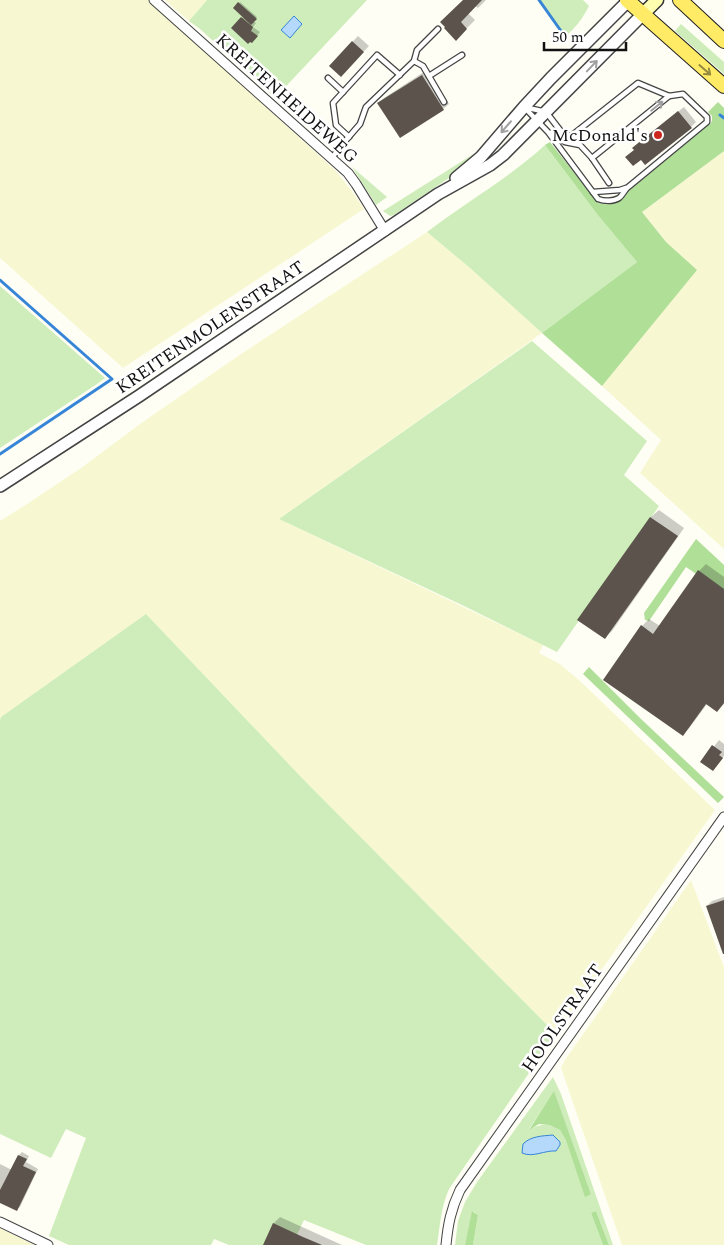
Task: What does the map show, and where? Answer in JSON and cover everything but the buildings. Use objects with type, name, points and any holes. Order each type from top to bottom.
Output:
[{"type":"main road","points":[[628,0],[724,86]]},
{"type":"main road","points":[[642,14],[658,0]]},
{"type":"main road","points":[[680,0],[724,41]]},
{"type":"street","name":"KREITENHEIDEWEG","points":[[154,0],[348,173],[385,231]]},
{"type":"street","name":"KREITENMOLENSTRAAT","points":[[438,194],[481,157],[578,49],[628,0]]},
{"type":"street","name":"KREITENMOLENSTRAAT","points":[[0,486],[139,396],[438,194],[490,165],[538,121],[642,14]]},
{"type":"street","name":"HOOLSTRAAT","points":[[446,1245],[448,1223],[453,1204],[460,1190],[724,817]]},
{"type":"street","points":[[0,1222],[48,1245]]},
{"type":"lane","points":[[332,158],[360,124],[366,107],[414,61],[417,50],[438,29]]},
{"type":"lane","points":[[349,137],[336,125],[333,103],[377,55],[400,75]]},
{"type":"lane","points":[[429,76],[462,55]]},
{"type":"lane","points":[[414,61],[423,66],[444,102]]},
{"type":"lane","points":[[328,78],[343,92]]},
{"type":"lane","points":[[524,107],[546,112],[563,134],[572,136],[638,83],[669,96]]},
{"type":"lane","points":[[524,107],[548,132],[600,200],[615,200],[626,188],[706,122],[708,117],[683,94],[669,96],[592,158]]},
{"type":"lane","points":[[548,132],[565,142],[580,145],[592,158],[609,183]]},
{"type":"lane","points":[[593,192],[626,188]]},
{"type":"green space","points":[[0,0],[149,0],[336,171],[364,209],[123,368],[0,258]]},
{"type":"green space","points":[[165,0],[207,0],[189,21]]},
{"type":"green space","points":[[207,0],[367,0],[275,98],[189,21]]},
{"type":"green space","points":[[538,0],[583,0],[589,6],[579,22],[566,36]]},
{"type":"green space","points":[[681,24],[724,62],[724,74],[675,31]]},
{"type":"green space","points":[[718,102],[724,108],[724,151],[642,212],[666,242],[697,270],[602,386],[542,333],[637,262],[597,214],[545,145],[550,142],[598,203],[614,203],[621,200],[626,193],[711,123],[712,116],[708,112]]},
{"type":"green space","points":[[545,145],[597,214],[637,262],[542,333],[427,232],[517,168]]},
{"type":"green space","points":[[483,148],[455,174],[394,215],[390,216],[383,211]]},
{"type":"green space","points":[[724,151],[724,549],[640,473],[661,440],[602,386],[696,270],[666,242],[642,212]]},
{"type":"green space","points":[[352,167],[387,197],[376,205]]},
{"type":"green space","points":[[427,232],[542,333],[279,519],[543,645],[539,653],[560,664],[579,680],[715,810],[556,1034],[302,778],[146,614],[1,717],[0,720],[0,521],[81,468],[140,424],[238,356]]},
{"type":"green space","points":[[0,286],[105,378],[0,448]]},
{"type":"green space","points":[[532,341],[647,441],[624,475],[659,506],[557,652],[279,519]]},
{"type":"green space","points":[[696,539],[724,565],[724,593],[686,567],[649,621],[645,620],[644,613]]},
{"type":"green space","points":[[146,614],[302,778],[556,1034],[449,1189],[442,1210],[437,1245],[366,1245],[304,1220],[292,1245],[229,1245],[214,1239],[211,1245],[69,1245],[49,1236],[86,1138],[66,1129],[51,1158],[0,1134],[0,720],[1,717]]},
{"type":"green space","points":[[589,667],[724,797],[718,803],[583,674]]},
{"type":"green space","points":[[691,880],[724,967],[724,1245],[622,1245],[561,1068]]},
{"type":"green space","points":[[553,1077],[561,1094],[613,1245],[609,1245],[596,1211],[591,1213],[603,1245],[473,1245],[478,1215],[473,1211],[465,1245],[455,1245],[458,1221],[465,1202],[477,1182]],"holes":[[[554,1092],[591,1194],[567,1141],[559,1129],[548,1124],[529,1129]]]},
{"type":"green space","points":[[554,1091],[591,1194],[585,1197],[566,1140],[560,1130],[550,1125],[539,1124],[529,1130]]},
{"type":"green space","points":[[472,1211],[478,1215],[473,1245],[465,1245]]},
{"type":"green space","points":[[596,1211],[609,1245],[603,1245],[591,1213]]},
{"type":"green space","points":[[0,1228],[34,1245],[0,1245]]},
{"type":"water","points":[[294,16],[302,24],[290,38],[281,30]]},
{"type":"water","points":[[553,1135],[560,1142],[556,1151],[530,1155],[522,1153],[523,1144],[530,1139]]},
{"type":"waterway","points":[[539,0],[561,31]]},
{"type":"waterway","points":[[720,115],[724,118]]},
{"type":"waterway","points":[[0,280],[112,379],[0,454]]},
{"type":"place","name":"McDonald's","points":[[658,135]]}]
